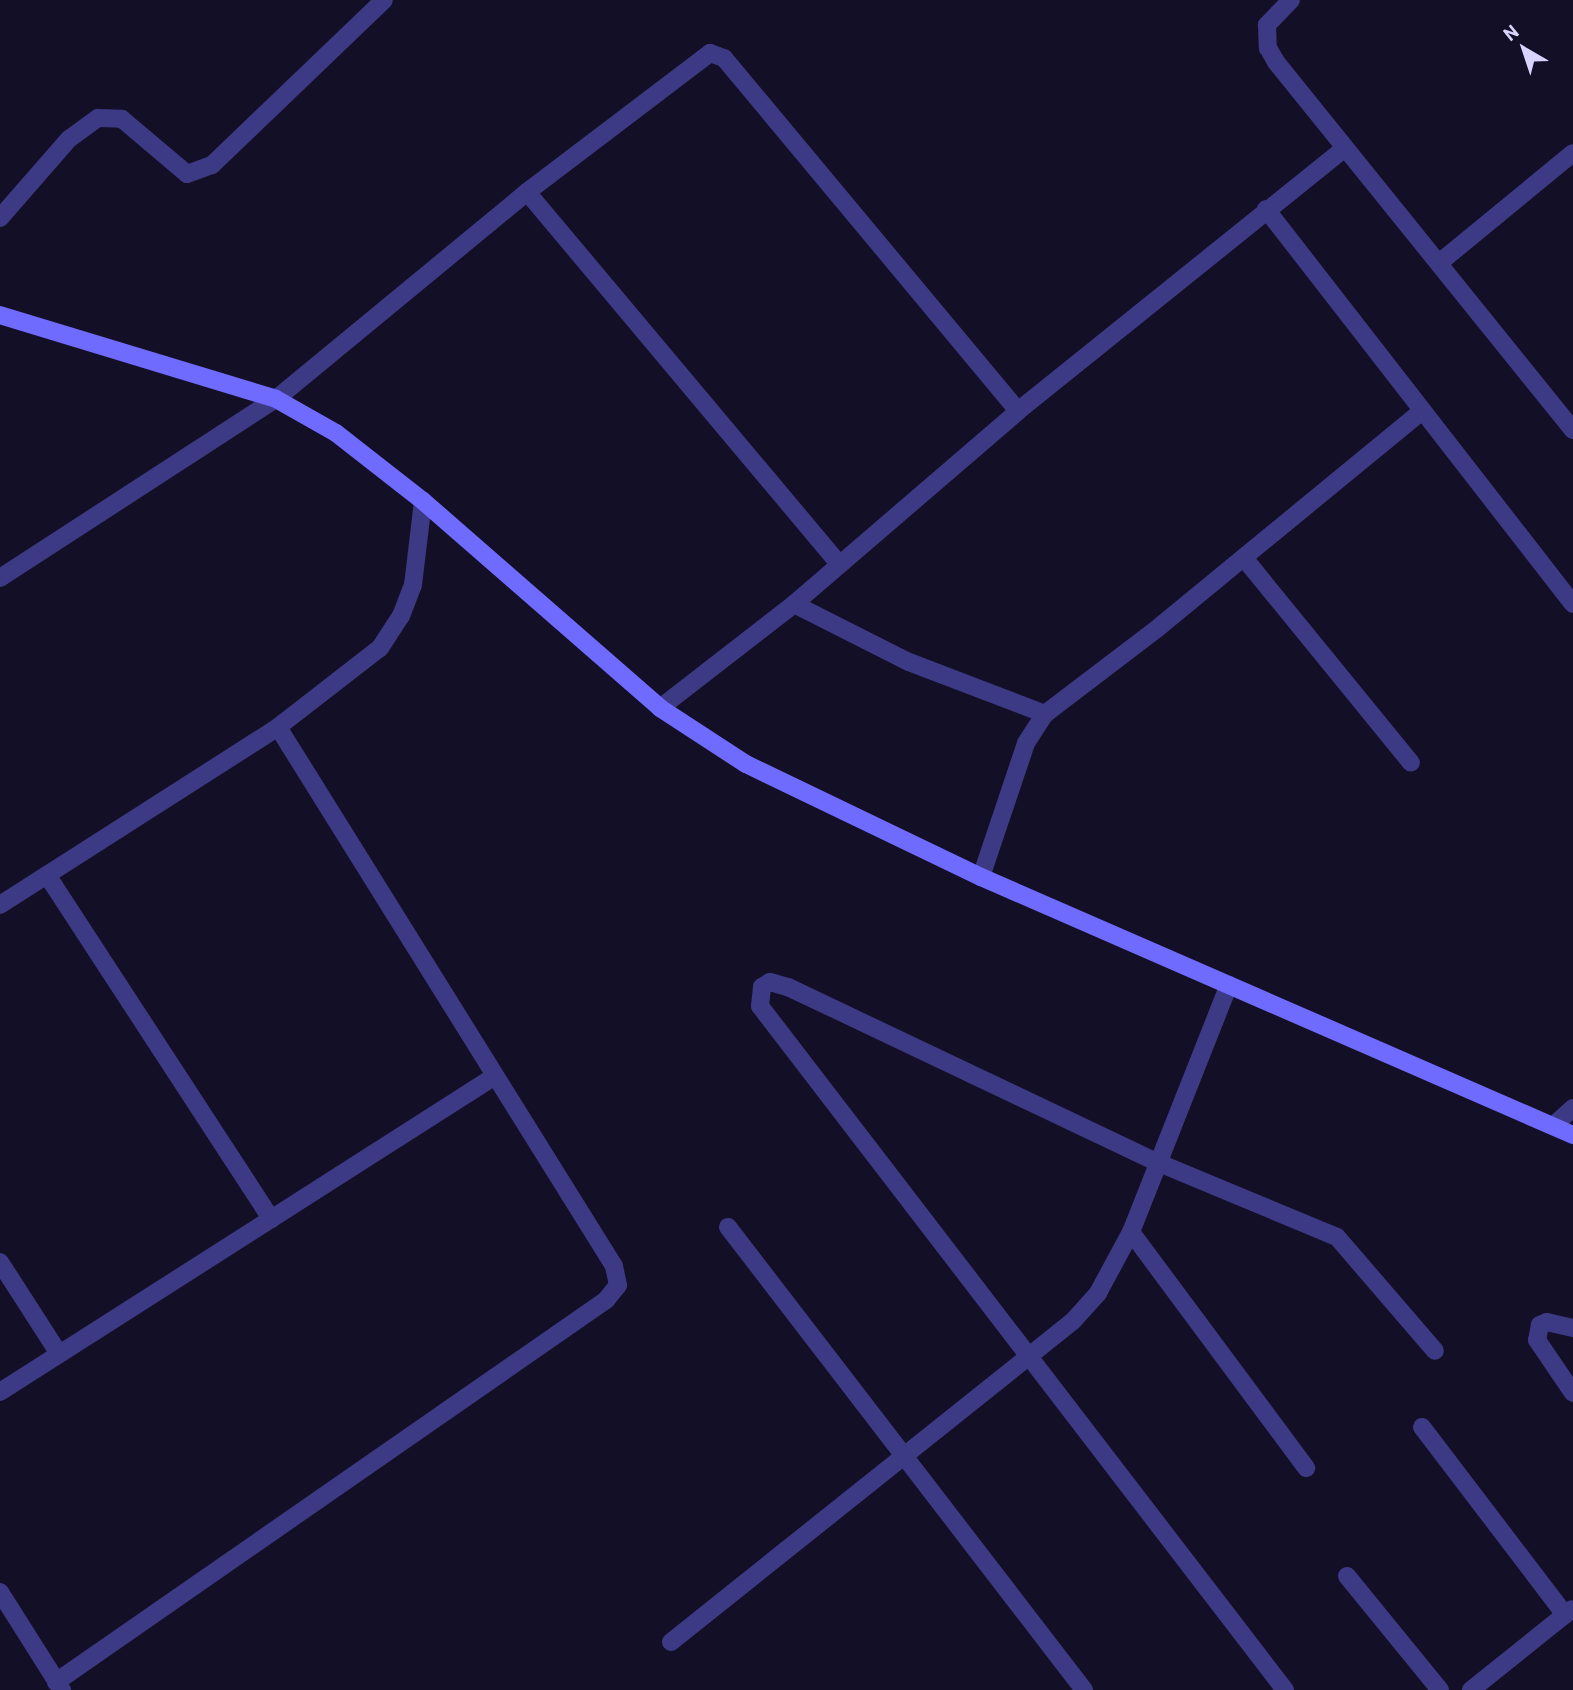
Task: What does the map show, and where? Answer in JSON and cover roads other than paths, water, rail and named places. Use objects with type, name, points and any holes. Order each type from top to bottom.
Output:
[{"type":"street","points":[[0,218],[69,139],[98,118],[122,119],[187,174],[212,165],[384,0]]},
{"type":"street","points":[[1291,0],[1271,16],[1268,48],[1344,149],[1573,430]]},
{"type":"street","points":[[0,578],[276,400],[527,192],[691,63],[715,53],[1018,411]]},
{"type":"street","points":[[660,708],[794,604],[838,563],[1018,411],[1344,149]]},
{"type":"street","points":[[1439,263],[1573,153]]},
{"type":"street","points":[[527,192],[838,563]]},
{"type":"street","points":[[1266,209],[1573,604]]},
{"type":"street","points":[[0,315],[276,400],[336,433],[423,501],[660,708],[746,764],[981,877],[1573,1135]]},
{"type":"street","points":[[981,877],[1026,743],[1045,713],[1244,558],[1422,411]]},
{"type":"street","points":[[0,905],[278,727],[380,648],[401,616],[413,585],[423,501]]},
{"type":"street","points":[[1244,558],[1410,764]]},
{"type":"street","points":[[794,604],[909,662],[1045,713]]},
{"type":"street","points":[[0,1592],[59,1686],[615,1291],[618,1278],[614,1266],[278,727]]},
{"type":"street","points":[[47,874],[271,1219]]},
{"type":"street","points":[[1285,1690],[1027,1359],[760,1006],[762,987],[770,982],[788,987],[1159,1163],[1337,1237],[1436,1351]]},
{"type":"street","points":[[671,1642],[1027,1359],[1073,1321],[1098,1293],[1131,1232],[1229,985]]},
{"type":"street","points":[[0,1392],[495,1076]]},
{"type":"street","points":[[1553,1126],[1573,1108]]},
{"type":"street","points":[[728,1227],[906,1455],[1084,1690]]},
{"type":"street","points":[[1131,1232],[1307,1468]]},
{"type":"street","points":[[0,1262],[59,1354]]},
{"type":"street","points":[[1573,1328],[1547,1322],[1540,1325],[1536,1340],[1573,1392]]},
{"type":"street","points":[[1422,1427],[1569,1611],[1471,1690]]},
{"type":"street","points":[[1347,1576],[1440,1690]]}]
